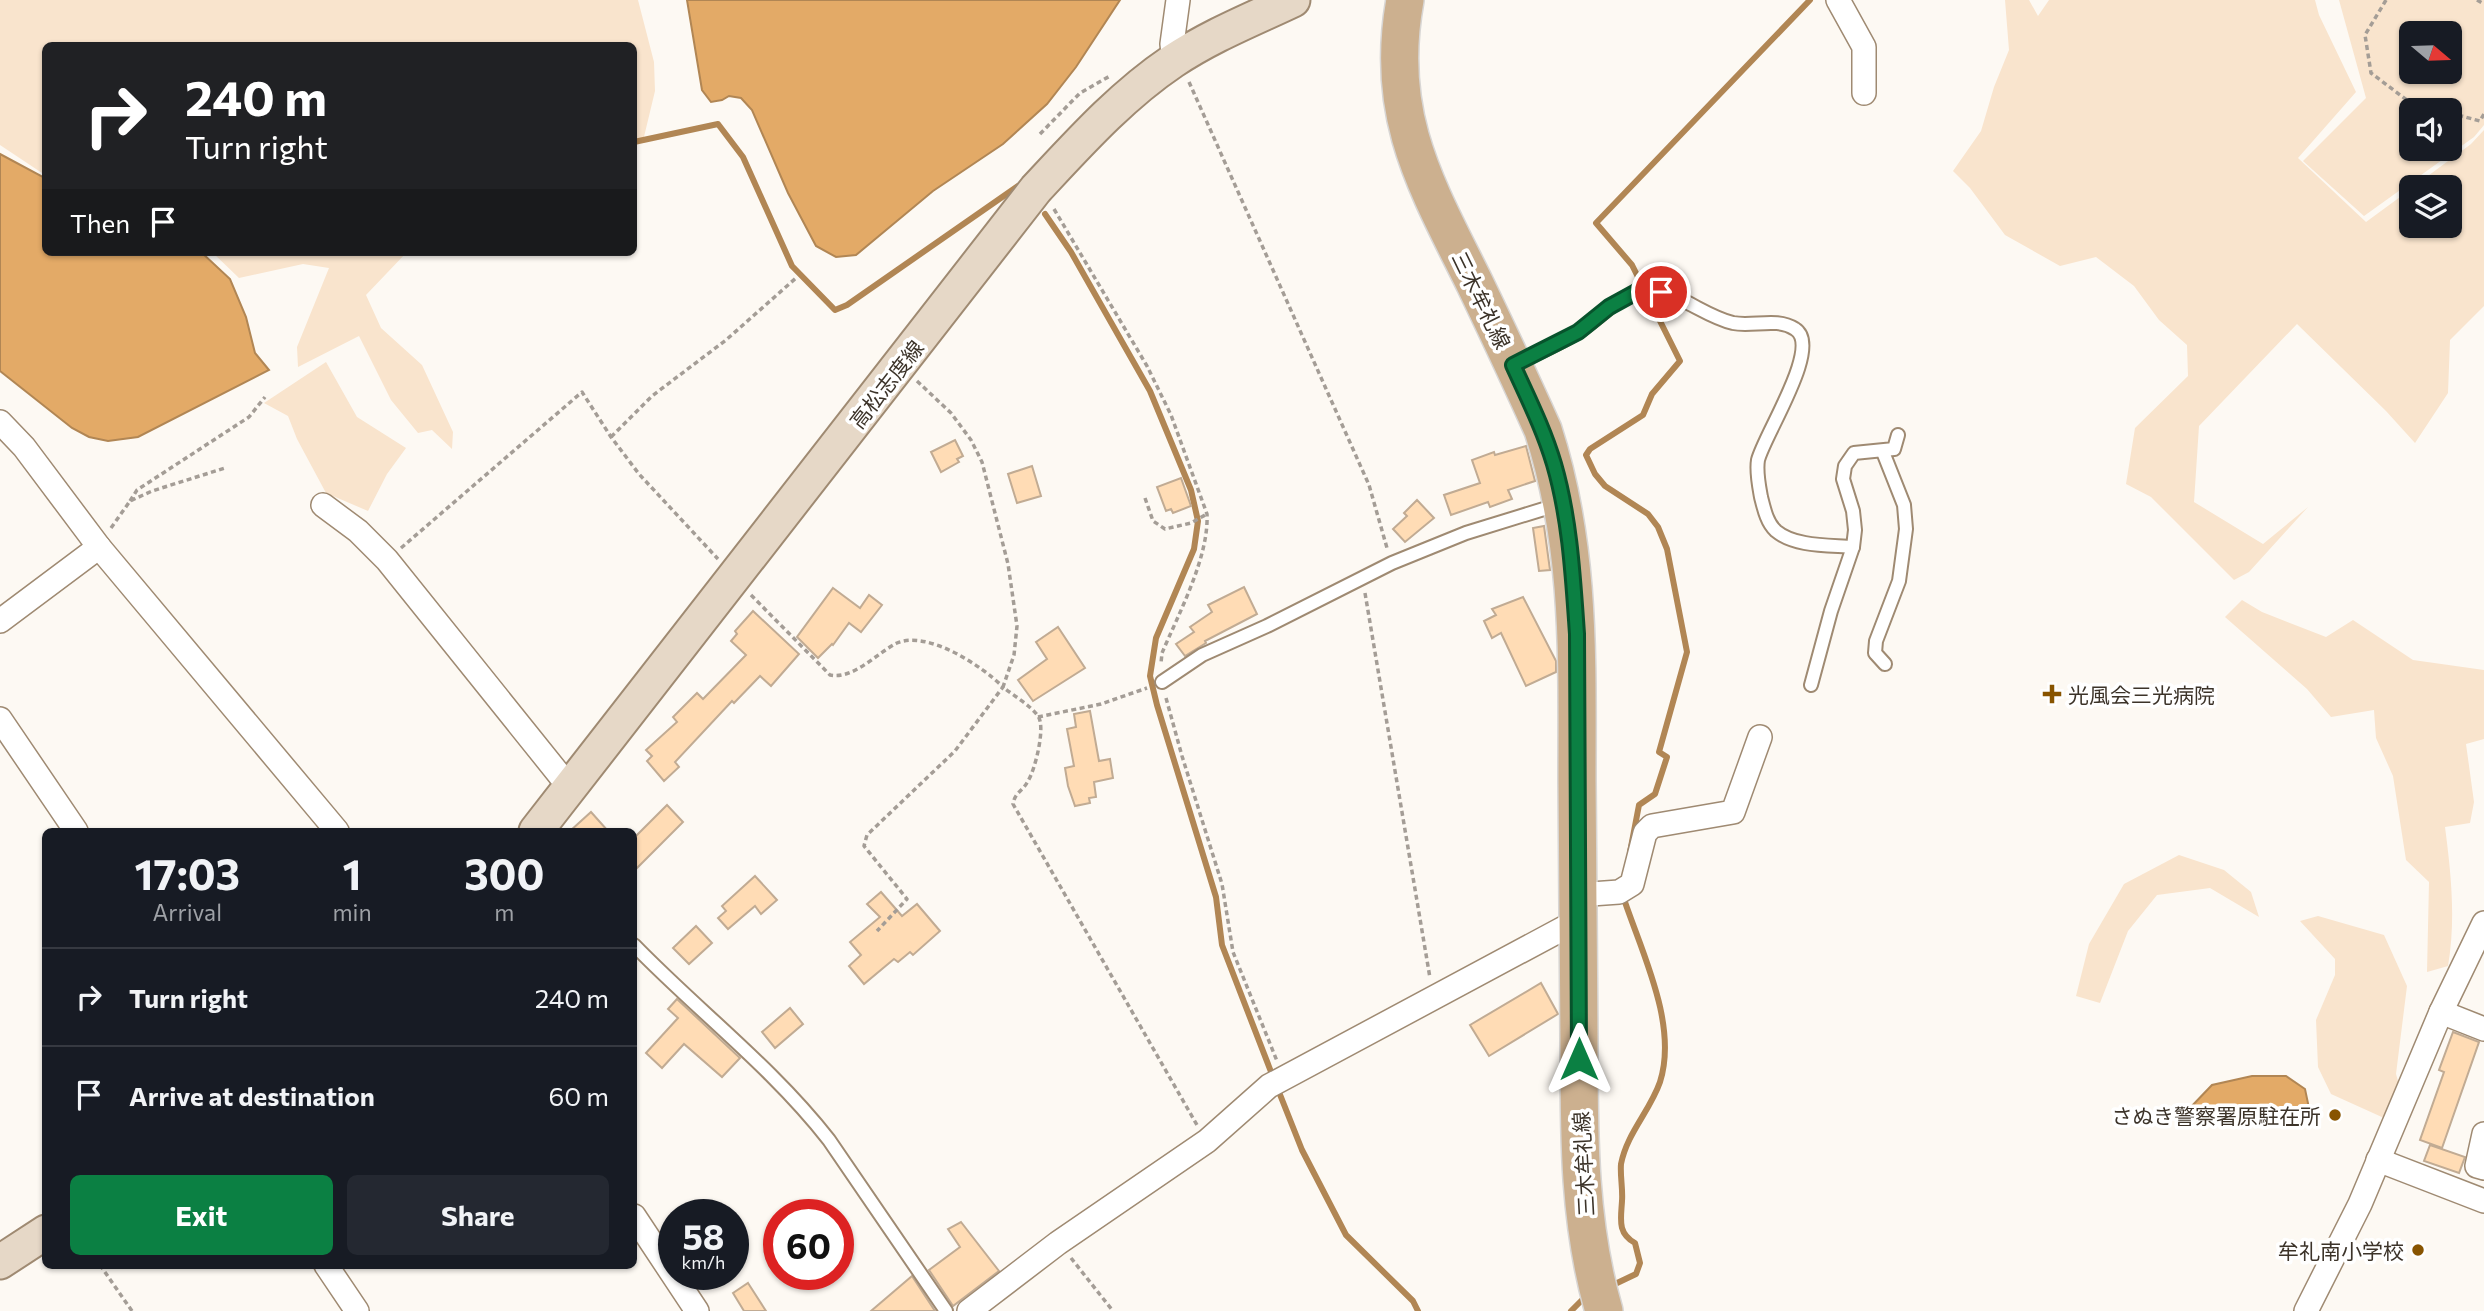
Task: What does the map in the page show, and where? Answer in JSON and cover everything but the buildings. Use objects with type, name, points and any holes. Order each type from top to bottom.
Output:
[{"type":"main road","name":"高松志度線","points":[[538,828],[1036,189],[1119,103],[1174,61],[1217,36],[1293,0]]},
{"type":"main road","points":[[1392,0],[1396,11],[1394,54],[1401,75]]},
{"type":"main road","name":"三木牟礼線","points":[[1405,0],[1399,40],[1409,136],[1434,204],[1543,430],[1555,466],[1573,564],[1577,634],[1577,908],[1582,1189],[1588,1244],[1604,1311]]},
{"type":"main road","points":[[0,1262],[42,1235]]},
{"type":"street","points":[[1174,61],[1172,44],[1178,0]]},
{"type":"street","points":[[1838,0],[1864,47],[1864,93]]},
{"type":"street","points":[[0,422],[24,446],[99,548],[334,828]]},
{"type":"street","points":[[323,505],[358,531],[387,560],[570,788]]},
{"type":"street","points":[[0,621],[99,548]]},
{"type":"street","points":[[0,719],[74,828]]},
{"type":"street","points":[[969,1311],[1058,1244],[1207,1141],[1278,1081],[1333,1054],[1433,997],[1577,908],[1619,892],[1632,884],[1645,833],[1653,826],[1733,812],[1760,737]]},
{"type":"street","points":[[2306,1311],[2360,1204],[2441,1012],[2484,923]]},
{"type":"street","points":[[2441,1012],[2484,1029]]},
{"type":"street","points":[[2484,1134],[2477,1166],[2484,1168]]},
{"type":"street","points":[[2378,1160],[2484,1200]]},
{"type":"street","points":[[637,1221],[697,1311]]},
{"type":"street","points":[[329,1269],[357,1311]]},
{"type":"lane","points":[[1513,365],[1578,332],[1609,307],[1640,290],[1661,292],[1731,323],[1757,325],[1779,322],[1797,329],[1803,338],[1803,352],[1795,378],[1757,463],[1765,514],[1776,531],[1797,541],[1853,547]]},
{"type":"lane","points":[[1811,685],[1831,611],[1853,547],[1855,530],[1853,511],[1843,479],[1845,466],[1854,453],[1894,449],[1898,435]]},
{"type":"lane","points":[[1883,452],[1904,505],[1906,529],[1899,581],[1876,641],[1875,653],[1885,664]]},
{"type":"lane","points":[[1162,682],[1202,655],[1267,626],[1392,563],[1466,533],[1563,504]]},
{"type":"lane","points":[[637,948],[783,1086],[813,1119],[946,1311]]},
{"type":"path","points":[[2386,0],[2365,35],[2371,73],[2404,98]]},
{"type":"path","points":[[2477,0],[2484,4]]},
{"type":"path","points":[[1174,61],[1186,75],[1369,485],[1392,563]]},
{"type":"path","points":[[2462,116],[2480,121],[2484,114]]},
{"type":"path","points":[[1036,189],[1061,217],[1147,366],[1171,415],[1208,514],[1208,531],[1203,552],[1162,653],[1160,668],[1182,756],[1222,884],[1233,952],[1278,1081]]},
{"type":"path","points":[[611,438],[652,396],[726,340],[796,278]]},
{"type":"path","points":[[877,931],[907,899],[864,846],[867,835],[955,751],[1003,687],[1014,655],[1017,626],[1008,564],[982,462],[971,440],[951,414],[900,366]]},
{"type":"path","points":[[387,560],[582,392],[611,438],[639,474],[830,675],[850,672],[899,643],[917,639],[990,673],[1038,717],[1042,726],[1034,769],[1027,784],[1015,795],[1013,804],[1207,1141]]},
{"type":"path","points":[[99,548],[137,490],[249,417],[265,397]]},
{"type":"path","points":[[130,501],[152,491],[225,468]]},
{"type":"path","points":[[1145,498],[1155,524],[1165,530],[1191,523],[1208,514]]},
{"type":"path","points":[[1362,577],[1433,997]]},
{"type":"path","points":[[1038,717],[1101,704],[1149,687]]},
{"type":"path","points":[[1058,1244],[1113,1311]]},
{"type":"path","points":[[103,1269],[132,1311]]},
{"type":"shaded area","points":[[0,0],[638,0],[654,62],[655,91],[643,141],[637,144],[637,42],[42,42],[42,173],[0,145]]},
{"type":"shaded area","points":[[687,0],[1120,0],[1076,67],[1047,104],[1003,144],[933,191],[856,255],[836,257],[816,246],[788,193],[752,110],[741,98],[729,96],[711,102],[702,90]]},
{"type":"shaded area","points":[[2005,0],[2029,0],[2038,16],[2049,0],[2315,0],[2319,15],[2356,92],[2298,158],[2366,222],[2399,198],[2399,238],[2462,238],[2462,175],[2429,175],[2448,161],[2462,161],[2462,151],[2484,130],[2484,306],[2450,340],[2448,393],[2415,443],[2297,324],[2199,426],[2194,502],[2263,544],[2308,507],[2249,572],[2234,580],[2151,497],[2126,484],[2135,428],[2188,376],[2187,345],[2159,320],[2134,286],[2096,257],[2060,266],[2005,235],[1970,188],[1953,171],[1981,131],[2009,50]]},
{"type":"shaded area","points":[[2339,0],[2484,0],[2484,125],[2474,137],[2462,146],[2462,98],[2399,98],[2399,161],[2441,161],[2421,175],[2399,175],[2399,191],[2364,216],[2303,161],[2366,98]]},
{"type":"shaded area","points":[[0,154],[42,176],[42,256],[205,256],[230,279],[246,317],[255,353],[269,370],[138,437],[108,441],[89,437],[72,428],[0,371]]},
{"type":"shaded area","points":[[216,256],[403,256],[366,295],[381,328],[422,365],[453,432],[452,449],[432,430],[418,433],[391,400],[359,336],[298,367],[297,347],[329,268],[303,264],[239,278]]},
{"type":"shaded area","points":[[326,362],[357,417],[406,448],[387,474],[368,511],[326,493],[297,439],[288,416],[264,403]]},
{"type":"shaded area","points":[[2242,600],[2262,612],[2326,637],[2353,620],[2413,660],[2484,670],[2484,739],[2466,744],[2474,802],[2470,823],[2445,827],[2452,913],[2448,966],[2427,972],[2429,882],[2406,860],[2393,776],[2376,738],[2374,710],[2331,717],[2307,689],[2225,617]]},
{"type":"shaded area","points":[[2179,855],[2224,870],[2251,892],[2259,917],[2210,888],[2157,895],[2128,931],[2100,1003],[2076,996],[2089,944],[2124,884]]},
{"type":"shaded area","points":[[2318,916],[2384,935],[2407,986],[2396,1074],[2400,1088],[2384,1118],[2331,1094],[2318,1067],[2316,1020],[2335,975],[2335,959],[2300,921]]},
{"type":"shaded area","points":[[2252,1076],[2286,1076],[2305,1089],[2309,1108],[2302,1120],[2292,1128],[2272,1122],[2232,1122],[2208,1117],[2189,1109],[2212,1085]]},
{"type":"waterway","points":[[1639,279],[1632,265],[1596,223],[1810,0]]},
{"type":"waterway","points":[[637,141],[718,124],[743,157],[792,266],[835,310],[847,305],[1018,186]]},
{"type":"waterway","points":[[1045,214],[1071,252],[1150,391],[1191,490],[1198,521],[1194,549],[1156,638],[1150,676],[1216,897],[1222,945],[1273,1077]]},
{"type":"waterway","points":[[1630,852],[1639,805],[1655,794],[1667,757],[1659,752],[1687,652],[1667,549],[1658,527],[1648,514],[1605,486],[1595,474],[1586,455],[1590,449],[1643,415],[1652,394],[1680,361],[1649,299]]},
{"type":"waterway","points":[[1615,1284],[1636,1274],[1640,1263],[1635,1243],[1625,1235],[1621,1225],[1621,1164],[1628,1142],[1660,1082],[1665,1038],[1656,991],[1625,902],[1626,894]]},
{"type":"waterway","points":[[1277,1087],[1302,1150],[1346,1235],[1413,1301],[1418,1311]]},
{"type":"waterway","points":[[1571,1311],[1588,1294]]},
{"type":"place","name":"光風会三光病院","points":[[2052,694]]},
{"type":"place","name":"さぬき警察署原駐在所","points":[[2335,1115]]},
{"type":"place","name":"牟礼南小学校","points":[[2418,1250]]},
{"type":"route","points":[[1579,1059],[1577,634],[1573,564],[1555,466],[1543,430],[1513,365],[1578,332],[1609,307],[1640,290],[1661,292]]}]
